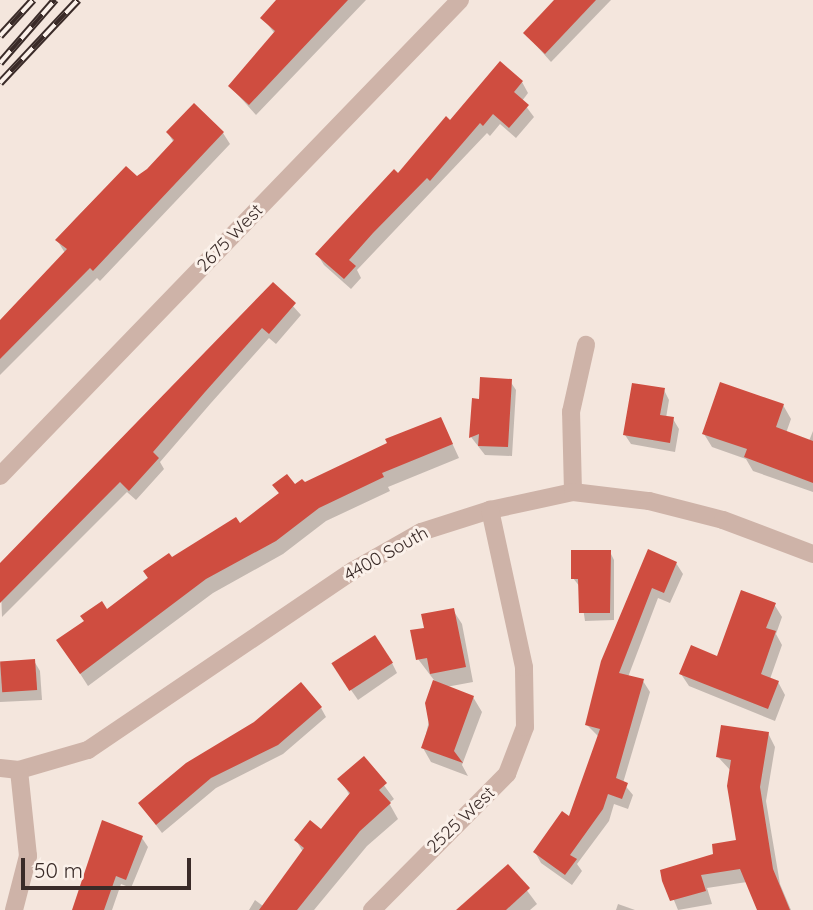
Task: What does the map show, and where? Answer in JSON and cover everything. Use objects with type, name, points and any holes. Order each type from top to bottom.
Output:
[{"type":"street","name":"2675 West","points":[[0,476],[460,0]]},
{"type":"street","points":[[573,492],[571,412],[586,345]]},
{"type":"street","name":"4400 South","points":[[0,768],[19,769],[88,750],[354,570],[421,532],[490,510],[573,492],[649,501],[699,514],[813,554]]},
{"type":"street","name":"2525 West","points":[[372,910],[507,774],[524,727],[524,667],[490,510]]},
{"type":"street","points":[[14,910],[28,856],[19,769]]},
{"type":"building","points":[[276,0],[348,0],[249,105],[228,86],[275,31],[260,18]]},
{"type":"building","points":[[554,0],[596,0],[545,54],[523,33]]},
{"type":"building","points":[[500,61],[523,81],[514,92],[529,105],[509,128],[493,114],[483,126],[480,123],[430,181],[427,178],[349,260],[356,266],[344,279],[315,254],[394,169],[398,173],[446,116],[450,120]]},
{"type":"building","points":[[194,103],[224,132],[93,271],[90,268],[0,359],[0,320],[67,249],[55,240],[126,166],[137,176],[147,169],[174,140],[166,132]]},
{"type":"building","points":[[273,282],[296,303],[269,334],[262,328],[205,392],[153,452],[159,458],[129,491],[120,482],[0,603],[0,563]]},
{"type":"building","points":[[480,377],[512,379],[508,447],[478,446],[479,434],[469,438],[472,398],[479,399]]},
{"type":"building","points":[[720,382],[784,404],[776,427],[813,441],[813,483],[744,457],[747,449],[702,434]]},
{"type":"building","points":[[632,383],[665,388],[660,415],[674,417],[670,443],[623,435]]},
{"type":"building","points":[[441,417],[453,444],[382,473],[384,477],[319,508],[276,541],[206,579],[80,674],[56,640],[84,621],[80,616],[102,601],[107,609],[148,578],[143,571],[169,553],[172,557],[236,517],[240,523],[279,493],[272,485],[287,474],[295,484],[302,479],[305,482],[387,443],[385,439]]},
{"type":"building","points":[[648,549],[677,562],[664,593],[652,588],[619,673],[644,679],[616,778],[628,783],[622,799],[608,794],[603,809],[570,855],[577,859],[565,875],[533,852],[562,811],[569,816],[600,729],[585,725],[601,661]]},
{"type":"building","points":[[571,550],[611,550],[610,613],[579,613],[578,579],[571,579]]},
{"type":"building","points":[[741,590],[776,603],[766,628],[776,631],[761,674],[779,681],[768,709],[679,674],[691,645],[717,656]]},
{"type":"building","points":[[454,608],[466,667],[430,674],[427,658],[416,660],[410,630],[424,628],[421,614]]},
{"type":"building","points":[[375,635],[393,663],[349,691],[331,663]]},
{"type":"building","points":[[35,659],[37,690],[2,692],[0,661]]},
{"type":"building","points":[[433,680],[474,696],[454,751],[463,763],[421,748],[429,725],[425,703]]},
{"type":"building","points":[[301,682],[322,707],[278,745],[211,778],[156,825],[138,803],[186,763],[254,722]]},
{"type":"building","points":[[721,725],[769,732],[760,787],[773,869],[790,910],[757,910],[740,869],[701,875],[706,891],[670,901],[662,881],[660,870],[713,854],[712,844],[736,840],[727,786],[731,760],[716,757]]},
{"type":"building","points":[[364,756],[387,783],[379,790],[391,803],[360,831],[297,910],[259,910],[304,848],[294,840],[310,820],[321,829],[350,793],[337,779]]},
{"type":"building","points":[[102,820],[143,836],[126,880],[116,876],[104,910],[72,910]]},
{"type":"building","points":[[508,864],[530,888],[506,910],[456,910]]},
{"type":"railway","points":[[0,36],[33,0]]},
{"type":"railway","points":[[0,63],[55,0]]},
{"type":"railway","points":[[0,83],[78,0]]}]
